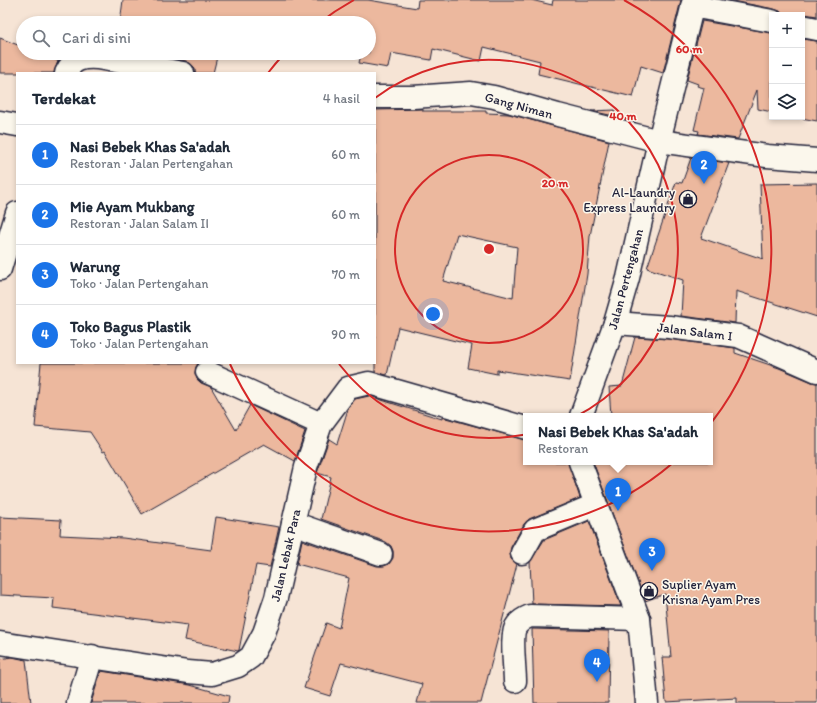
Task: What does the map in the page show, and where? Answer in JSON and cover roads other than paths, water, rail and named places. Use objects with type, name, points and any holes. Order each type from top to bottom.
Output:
[{"type":"street","points":[[693,3],[769,19]]},
{"type":"street","name":"Jalan Pertengahan","points":[[582,413],[615,323],[628,278],[659,141],[693,3]]},
{"type":"street","points":[[805,27],[817,29]]},
{"type":"street","points":[[66,72],[75,60]]},
{"type":"street","points":[[108,60],[177,72]]},
{"type":"street","name":"Gang Niman","points":[[376,96],[412,97],[471,93],[494,97],[659,141],[767,156],[817,160]]},
{"type":"street","points":[[0,122],[16,125]]},
{"type":"street","points":[[2,256],[16,216]]},
{"type":"street","name":"Jalan Salam I","points":[[615,323],[669,327],[738,336],[817,371]]},
{"type":"street","points":[[207,372],[321,424]]},
{"type":"street","name":"Jalan Lebak Para","points":[[0,643],[212,674],[238,666],[251,657],[264,633],[276,598],[306,467],[321,424],[348,388],[369,383],[523,427]]},
{"type":"street","points":[[581,465],[639,619],[647,703]]},
{"type":"street","points":[[522,553],[535,530],[595,504]]},
{"type":"street","points":[[293,523],[381,554]]},
{"type":"street","points":[[515,681],[513,633],[516,625],[530,616],[639,619]]},
{"type":"street","points":[[78,703],[92,656]]},
{"type":"place","name":"Mie Ayam Mukbang","points":[[704,184]]},
{"type":"place","name":"Al-Laundry Express Laundry","points":[[688,199]]},
{"type":"place","name":"Nasi Bebek Khas Sa'adah","points":[[618,511]]},
{"type":"place","name":"Warung","points":[[652,571]]},
{"type":"place","name":"Suplier Ayam Krisna Ayam Pres","points":[[649,591]]},
{"type":"place","name":"Toko Bagus Plastik","points":[[597,682]]}]
